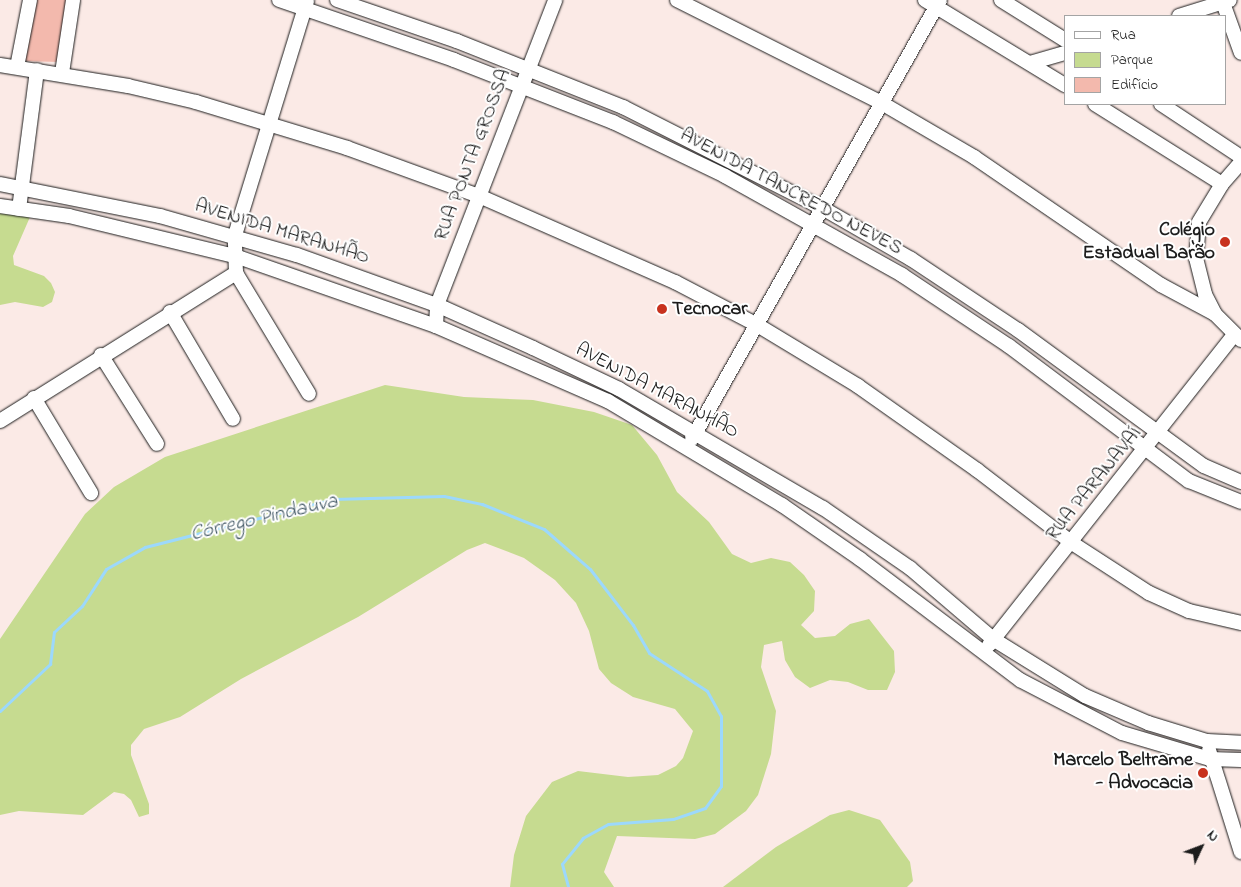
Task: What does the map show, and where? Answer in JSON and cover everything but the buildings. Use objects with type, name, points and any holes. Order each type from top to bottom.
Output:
[{"type":"street","points":[[17,67],[30,0]]},
{"type":"street","points":[[62,73],[73,0]]},
{"type":"street","name":"AVENIDA TANCREDO NEVES","points":[[279,0],[306,4],[613,122],[725,176],[902,275],[1009,346],[1144,450],[1189,481],[1241,502]]},
{"type":"street","name":"AVENIDA TANCREDO NEVES","points":[[336,0],[457,41],[623,107],[824,209],[910,259],[1018,330],[1158,436],[1204,466],[1241,482]]},
{"type":"street","name":"RUA PONTA GROSSA","points":[[436,326],[437,305],[555,0]]},
{"type":"street","points":[[677,0],[880,102],[974,158],[1161,285],[1215,314]]},
{"type":"street","points":[[1001,0],[1064,39]]},
{"type":"street","points":[[1239,0],[1241,6]]},
{"type":"street","points":[[1182,15],[1225,1],[1241,53]]},
{"type":"street","points":[[688,449],[695,432],[824,209],[934,2],[1030,64],[1063,81]]},
{"type":"street","points":[[306,4],[235,235],[238,257],[236,273],[309,394]]},
{"type":"street","points":[[1030,64],[1064,53]]},
{"type":"street","points":[[0,64],[62,73],[154,92],[268,123],[479,196],[674,282],[758,326],[858,386],[976,470],[1072,543],[1149,593],[1188,611],[1241,622]]},
{"type":"street","points":[[19,209],[20,186],[38,70]]},
{"type":"street","points":[[1097,105],[1222,184]]},
{"type":"street","points":[[1163,105],[1241,157]]},
{"type":"street","points":[[1237,338],[1215,314],[1205,294],[1196,258],[1199,222],[1222,184],[1241,162]]},
{"type":"street","name":"AVENIDA MARANHÃO","points":[[0,184],[20,186],[235,235],[437,305],[610,385],[695,432],[823,508],[902,563],[993,639],[1084,696],[1148,723],[1207,741],[1241,743]]},
{"type":"street","name":"AVENIDA MARANHÃO","points":[[0,206],[69,216],[238,257],[436,326],[608,400],[782,505],[837,543],[1020,680],[1122,733],[1210,759],[1241,760]]},
{"type":"street","points":[[0,421],[101,355],[236,273]]},
{"type":"street","points":[[170,312],[233,419]]},
{"type":"street","name":"RUA PARANAVAÍ","points":[[983,654],[1144,450],[1158,436],[1237,338]]},
{"type":"street","points":[[101,355],[157,444]]},
{"type":"street","points":[[34,398],[91,493]]},
{"type":"street","points":[[1207,741],[1210,759],[1241,852]]},
{"type":"green space","points":[[0,213],[30,217],[13,256],[14,265],[44,276],[51,283],[55,292],[52,302],[43,307],[15,302],[0,305]]},
{"type":"green space","points":[[385,385],[464,397],[533,400],[594,412],[632,425],[657,455],[677,492],[709,522],[732,554],[751,563],[771,558],[790,562],[804,575],[815,591],[814,611],[801,625],[815,638],[835,636],[850,624],[869,619],[894,651],[895,672],[887,690],[868,690],[848,682],[830,680],[810,688],[795,677],[785,660],[782,641],[764,645],[761,667],[776,711],[771,754],[758,795],[746,811],[715,834],[695,839],[617,836],[604,872],[614,887],[510,887],[514,855],[526,816],[552,782],[578,771],[628,777],[658,775],[676,766],[683,758],[693,731],[675,709],[633,697],[611,683],[599,669],[589,631],[576,603],[555,580],[524,558],[485,543],[467,550],[358,617],[241,679],[180,717],[144,729],[131,745],[131,755],[149,804],[149,814],[139,817],[131,800],[124,794],[114,792],[83,815],[19,811],[0,815],[0,639],[85,514],[114,487],[165,457]]},
{"type":"green space","points":[[849,810],[880,820],[910,862],[913,881],[907,887],[723,887],[776,847],[830,815]]},
{"type":"waterway","name":"Córrego Pindauva","points":[[0,711],[50,664],[54,632],[82,606],[106,569],[145,547],[333,499],[444,496],[482,504],[544,529],[590,569],[633,625],[649,653],[707,691],[721,716],[721,786],[705,808],[673,819],[608,824],[583,838],[562,864],[568,887]]},
{"type":"place","name":"Colégio Estadual Barão","points":[[1225,242]]},
{"type":"place","name":"Tecnocar","points":[[662,309]]},
{"type":"place","name":"Marcelo Beltrame - Advocacia","points":[[1203,773]]}]
